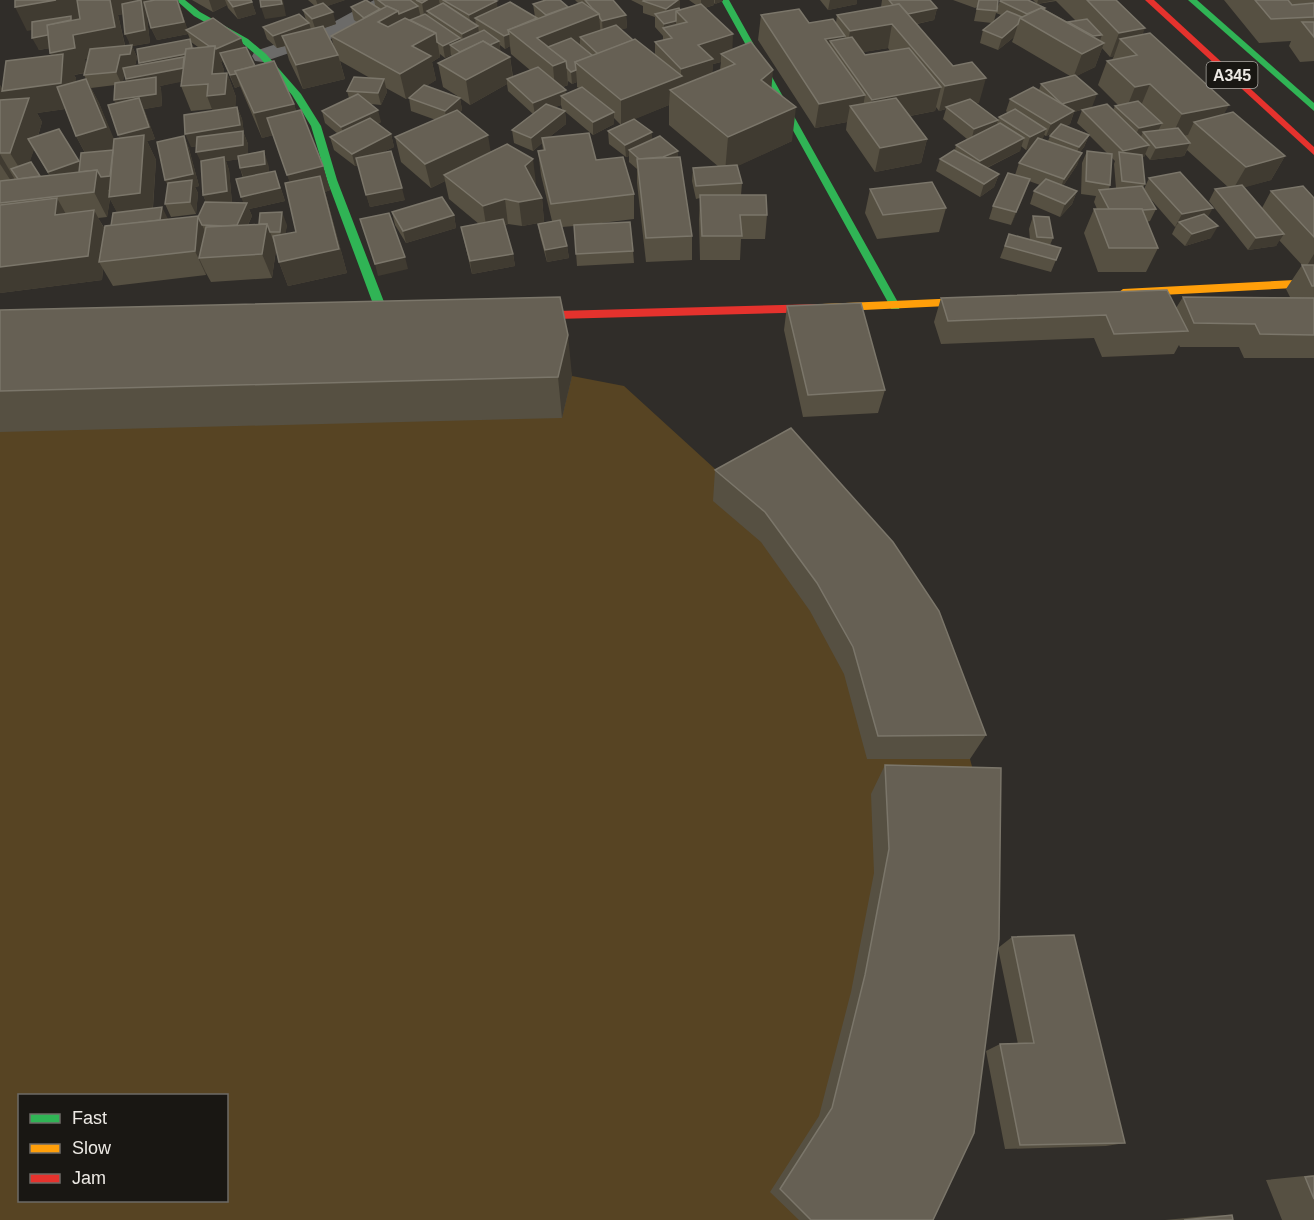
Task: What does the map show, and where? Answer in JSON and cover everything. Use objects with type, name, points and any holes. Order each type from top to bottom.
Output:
[{"type":"main road","points":[[180,0],[197,14],[245,41],[263,56],[296,94],[316,126],[336,190],[385,320]]},
{"type":"main road","points":[[725,0],[895,306]]},
{"type":"main road","name":"A345","points":[[1149,0],[1314,152]]},
{"type":"main road","name":"A345","points":[[1191,0],[1314,108]]},
{"type":"main road","points":[[1254,56],[1314,91]]},
{"type":"main road","points":[[1104,294],[1314,282]]},
{"type":"main road","points":[[503,316],[895,306],[999,300]]},
{"type":"street","points":[[263,56],[326,34],[388,0]]},
{"type":"shaded area","points":[[564,339],[572,376],[624,386],[737,489],[970,759],[980,796],[913,1220],[0,1220],[0,352]]},
{"type":"building","points":[[15,0],[56,0],[15,7]]},
{"type":"building","points":[[77,0],[110,0],[115,27],[73,35],[75,48],[50,53],[47,25],[80,19]]},
{"type":"building","points":[[141,0],[145,30],[125,34],[122,4]]},
{"type":"building","points":[[177,0],[184,22],[151,28],[144,2]]},
{"type":"building","points":[[228,0],[251,0],[252,2],[233,7]]},
{"type":"building","points":[[260,0],[281,0],[282,4],[261,7]]},
{"type":"building","points":[[366,0],[380,9],[364,18],[351,7]]},
{"type":"building","points":[[378,0],[410,0],[418,6],[399,14],[398,11]]},
{"type":"building","points":[[443,0],[494,0],[497,1],[469,15]]},
{"type":"building","points":[[546,0],[560,0],[568,7],[546,15],[533,4]]},
{"type":"building","points":[[585,0],[613,0],[626,15],[602,21],[599,14]]},
{"type":"building","points":[[644,0],[678,0],[666,9]]},
{"type":"building","points":[[889,0],[930,0],[937,8],[908,14],[899,4],[893,5]]},
{"type":"building","points":[[979,0],[998,0],[997,11],[977,9]]},
{"type":"building","points":[[1001,0],[1028,0],[1045,8],[1027,14]]},
{"type":"building","points":[[1087,0],[1116,0],[1145,28],[1119,33]]},
{"type":"building","points":[[1255,0],[1288,0],[1292,5],[1314,3],[1314,17],[1271,19]]},
{"type":"building","points":[[510,2],[537,18],[508,30],[509,34],[504,36],[475,18]]},
{"type":"building","points":[[582,2],[599,14],[537,38],[566,61],[553,66],[508,30]]},
{"type":"building","points":[[323,3],[333,12],[312,19],[303,10]]},
{"type":"building","points":[[443,3],[478,26],[462,34],[427,11]]},
{"type":"building","points":[[701,4],[733,34],[698,45],[713,59],[681,69],[655,42],[672,38],[663,28],[687,22],[676,11]]},
{"type":"building","points":[[899,4],[953,66],[972,62],[986,78],[945,86],[892,24],[850,31],[837,15]]},
{"type":"building","points":[[387,6],[398,11],[378,22],[388,27],[405,18],[436,33],[412,46],[431,56],[400,74],[331,36]]},
{"type":"building","points":[[679,8],[680,10],[676,11],[676,21],[664,24],[655,14]]},
{"type":"building","points":[[1041,8],[1104,43],[1082,54],[1020,18]]},
{"type":"building","points":[[799,9],[809,23],[833,19],[845,36],[825,39],[865,95],[819,104],[761,15]]},
{"type":"building","points":[[1007,11],[1022,17],[1018,24],[1002,38],[983,30]]},
{"type":"building","points":[[299,14],[309,23],[273,36],[263,27]]},
{"type":"building","points":[[425,14],[460,38],[443,46],[437,42],[436,33],[410,20]]},
{"type":"building","points":[[71,16],[71,20],[47,25],[48,35],[32,38],[32,22]]},
{"type":"building","points":[[213,18],[241,38],[216,49],[215,46],[209,46],[186,30]]},
{"type":"building","points":[[1087,19],[1102,35],[1093,36],[1068,22]]},
{"type":"building","points":[[1302,22],[1314,22],[1314,37]]},
{"type":"building","points":[[616,25],[633,40],[598,54],[580,37]]},
{"type":"building","points":[[323,26],[338,55],[296,65],[282,36]]},
{"type":"building","points":[[484,30],[499,41],[490,45],[483,41],[460,52],[450,45]]},
{"type":"building","points":[[1150,33],[1229,105],[1182,114],[1150,84],[1135,87],[1107,61],[1137,55],[1120,39]]},
{"type":"building","points":[[852,37],[865,55],[909,48],[941,87],[872,100],[830,41]]},
{"type":"building","points":[[571,38],[593,56],[575,62],[576,70],[571,72],[567,68],[566,61],[548,47]]},
{"type":"building","points":[[190,39],[192,48],[186,49],[185,54],[139,63],[137,49]]},
{"type":"building","points":[[635,39],[682,76],[621,100],[575,62]]},
{"type":"building","points":[[483,41],[510,57],[466,80],[438,63]]},
{"type":"building","points":[[751,42],[773,70],[761,80],[796,107],[728,137],[670,90],[735,64],[721,54]]},
{"type":"building","points":[[132,45],[130,54],[120,55],[116,72],[84,75],[90,49]]},
{"type":"building","points":[[215,46],[212,74],[227,73],[225,94],[207,96],[208,84],[181,86],[186,49]]},
{"type":"building","points":[[246,47],[255,66],[235,71],[236,74],[230,75],[220,53]]},
{"type":"building","points":[[63,54],[61,83],[2,91],[6,61]]},
{"type":"building","points":[[184,57],[183,68],[126,79],[123,68]]},
{"type":"building","points":[[274,61],[294,104],[254,113],[235,71]]},
{"type":"building","points":[[538,67],[566,90],[533,103],[507,79]]},
{"type":"building","points":[[1075,75],[1097,94],[1062,104],[1041,84]]},
{"type":"building","points":[[156,77],[156,94],[114,100],[115,83]]},
{"type":"building","points":[[354,77],[384,79],[378,93],[347,91]]},
{"type":"building","points":[[86,79],[106,127],[76,136],[57,87]]},
{"type":"building","points":[[424,85],[460,98],[445,111],[409,98]]},
{"type":"building","points":[[582,87],[614,112],[593,122],[561,96]]},
{"type":"building","points":[[1033,87],[1074,111],[1051,124],[1010,99]]},
{"type":"building","points":[[358,94],[378,110],[341,127],[322,111]]},
{"type":"building","points":[[29,98],[10,153],[0,153],[0,100]]},
{"type":"building","points":[[139,98],[149,127],[118,135],[108,105]]},
{"type":"building","points":[[896,98],[927,139],[880,148],[850,106]]},
{"type":"building","points":[[970,99],[998,120],[974,129],[946,107]]},
{"type":"building","points":[[1138,101],[1162,123],[1139,128],[1115,106]]},
{"type":"building","points":[[546,104],[565,111],[531,138],[512,130]]},
{"type":"building","points":[[1107,104],[1149,145],[1123,151],[1082,110]]},
{"type":"building","points":[[237,107],[240,125],[185,134],[184,115]]},
{"type":"building","points":[[1015,109],[1046,129],[1030,137],[999,117]]},
{"type":"building","points":[[301,110],[323,166],[287,175],[267,118]]},
{"type":"building","points":[[457,110],[488,135],[425,164],[395,137]]},
{"type":"building","points":[[1233,112],[1285,156],[1246,167],[1194,122]]},
{"type":"building","points":[[370,118],[391,134],[352,154],[330,137]]},
{"type":"building","points":[[634,119],[652,132],[625,145],[608,131]]},
{"type":"building","points":[[1000,123],[1024,138],[980,161],[956,145]]},
{"type":"building","points":[[1061,124],[1089,135],[1079,147],[1050,136]]},
{"type":"building","points":[[1178,128],[1190,143],[1156,148],[1143,132]]},
{"type":"building","points":[[59,129],[79,161],[48,172],[28,139]]},
{"type":"building","points":[[243,131],[243,145],[196,152],[197,137]]},
{"type":"building","points":[[589,133],[596,160],[623,157],[634,194],[551,204],[538,151],[545,150],[542,138]]},
{"type":"building","points":[[144,135],[140,193],[109,197],[114,139]]},
{"type":"building","points":[[184,136],[193,174],[165,180],[157,142]]},
{"type":"building","points":[[660,136],[678,151],[663,157],[639,159],[629,150]]},
{"type":"building","points":[[1038,138],[1082,153],[1064,179],[1019,163]]},
{"type":"building","points":[[507,144],[533,159],[525,166],[542,198],[519,202],[505,199],[483,206],[444,175]]},
{"type":"building","points":[[113,150],[110,176],[101,177],[97,170],[79,172],[81,153]]},
{"type":"building","points":[[954,150],[999,174],[984,184],[940,159]]},
{"type":"building","points":[[264,151],[265,164],[240,168],[238,156]]},
{"type":"building","points":[[391,151],[402,188],[366,195],[356,158]]},
{"type":"building","points":[[1087,151],[1112,154],[1110,185],[1086,181]]},
{"type":"building","points":[[1119,152],[1142,155],[1145,184],[1122,181]]},
{"type":"building","points":[[224,157],[227,191],[203,195],[201,161]]},
{"type":"building","points":[[680,157],[692,236],[646,238],[637,159]]},
{"type":"building","points":[[31,162],[40,176],[18,179],[11,169]]},
{"type":"building","points":[[737,165],[742,183],[696,186],[693,168]]},
{"type":"building","points":[[97,170],[94,192],[0,203],[0,181]]},
{"type":"building","points":[[275,171],[280,188],[241,197],[236,179]]},
{"type":"building","points":[[1180,172],[1213,208],[1182,214],[1149,178]]},
{"type":"building","points":[[1008,173],[1030,179],[1016,212],[993,206]]},
{"type":"building","points":[[320,176],[339,249],[279,262],[273,236],[296,232],[285,183]]},
{"type":"building","points":[[1046,179],[1077,191],[1065,204],[1034,191]]},
{"type":"building","points":[[192,180],[190,202],[165,204],[168,183]]},
{"type":"building","points":[[932,182],[946,208],[883,215],[870,189]]},
{"type":"building","points":[[1242,185],[1284,234],[1256,238],[1215,189]]},
{"type":"building","points":[[1142,186],[1156,209],[1109,209],[1099,190]]},
{"type":"building","points":[[1303,186],[1314,198],[1314,237],[1271,191]]},
{"type":"building","points":[[700,195],[766,195],[767,215],[740,215],[742,236],[702,236]]},
{"type":"building","points":[[442,197],[454,215],[403,231],[392,212]]},
{"type":"building","points":[[57,198],[55,215],[94,210],[88,256],[0,267],[0,205]]},
{"type":"building","points":[[205,202],[247,203],[237,225],[224,226],[202,225],[198,217]]},
{"type":"building","points":[[162,207],[160,220],[111,226],[113,213]]},
{"type":"building","points":[[1094,209],[1142,209],[1158,248],[1109,248]]},
{"type":"building","points":[[282,212],[280,232],[270,232],[267,224],[259,224],[260,213]]},
{"type":"building","points":[[389,213],[405,257],[375,264],[360,219]]},
{"type":"building","points":[[1204,214],[1218,226],[1192,234],[1179,222]]},
{"type":"building","points":[[198,216],[195,251],[99,262],[105,226]]},
{"type":"building","points":[[1033,216],[1049,217],[1053,238],[1037,237]]},
{"type":"building","points":[[503,219],[513,254],[470,261],[461,227]]},
{"type":"building","points":[[560,220],[567,246],[545,250],[538,224]]},
{"type":"building","points":[[630,222],[633,251],[576,254],[574,225]]},
{"type":"building","points":[[267,224],[262,254],[199,258],[206,227]]},
{"type":"building","points":[[1009,234],[1061,248],[1056,260],[1005,246]]},
{"type":"building","points":[[1302,265],[1314,265],[1314,286],[1312,286]]},
{"type":"building","points":[[1167,290],[1188,331],[1114,334],[1106,315],[948,321],[941,298]]},
{"type":"building","points":[[560,297],[568,335],[558,377],[0,391],[0,310]]},
{"type":"building","points":[[1183,297],[1314,298],[1314,335],[1260,334],[1255,324],[1194,323]]},
{"type":"building","points":[[861,303],[885,390],[808,395],[787,306]]},
{"type":"building","points":[[791,428],[893,542],[939,611],[986,735],[878,736],[853,647],[817,583],[765,512],[715,470]]},
{"type":"building","points":[[885,765],[1001,768],[999,939],[974,1133],[933,1220],[811,1220],[780,1189],[832,1108],[865,975],[889,849]]},
{"type":"building","points":[[1074,935],[1125,1143],[1020,1145],[1000,1044],[1034,1043],[1012,937]]},
{"type":"building","points":[[1314,1176],[1314,1199],[1305,1177]]},
{"type":"building","points":[[1232,1215],[1233,1220],[1184,1220]]},
{"type":"traffic: fast","points":[[180,0],[197,14],[245,41],[263,56],[296,94],[316,126],[332,180],[385,320]]},
{"type":"traffic: fast","points":[[725,0],[895,306]]},
{"type":"traffic: fast","points":[[1192,0],[1314,108]]},
{"type":"traffic: slow","points":[[1123,293],[1314,283]]},
{"type":"traffic: slow","points":[[822,308],[985,301]]},
{"type":"traffic: jam","points":[[1149,0],[1314,152]]},
{"type":"traffic: jam","points":[[518,316],[822,308]]}]
